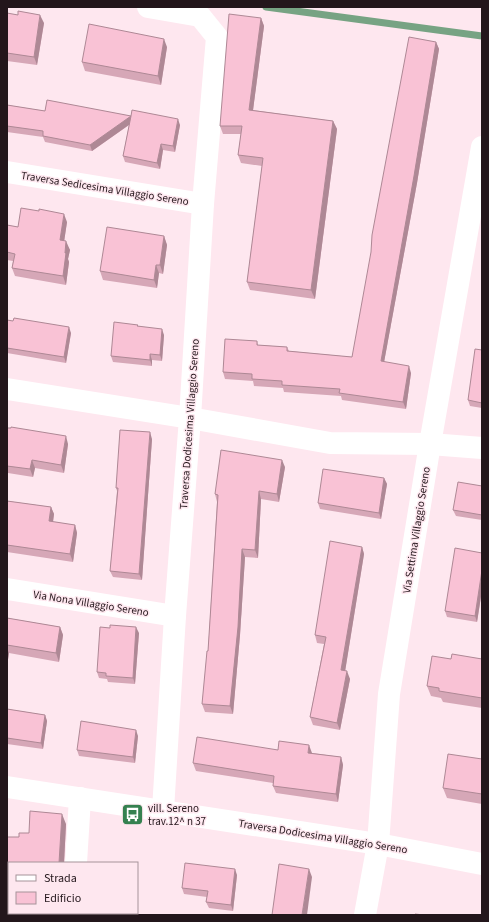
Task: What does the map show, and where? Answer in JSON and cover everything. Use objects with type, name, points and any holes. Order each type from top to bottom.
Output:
[{"type":"street","name":"Traversa Dodicesima Villaggio Sereno","points":[[148,7],[200,16],[217,37],[203,204],[163,810]]},
{"type":"street","name":"Via Settima Villaggio Sereno","points":[[365,915],[378,844],[388,694],[482,147]]},
{"type":"street","name":"Traversa Sedicesima Villaggio Sereno","points":[[7,172],[203,204]]},
{"type":"street","points":[[7,389],[190,418],[330,443],[430,444],[482,448]]},
{"type":"street","name":"Via Nona Villaggio Sereno","points":[[7,589],[175,616]]},
{"type":"street","name":"Traversa Dodicesima Villaggio Sereno","points":[[7,787],[378,844],[482,864]]},
{"type":"street","points":[[76,862],[80,798]]},
{"type":"building","points":[[18,11],[40,15],[34,57],[7,53],[7,13],[18,15]]},
{"type":"building","points":[[229,14],[261,18],[249,110],[333,121],[311,290],[247,282],[263,158],[238,155],[242,126],[220,126]]},
{"type":"building","points":[[89,24],[164,39],[158,76],[82,62]]},
{"type":"building","points":[[409,37],[436,42],[381,361],[409,366],[403,402],[339,393],[340,389],[282,385],[282,381],[252,379],[252,374],[223,372],[225,339],[257,341],[257,345],[287,347],[287,351],[352,357],[371,252],[372,235]]},
{"type":"building","points":[[47,100],[131,116],[90,145],[43,136],[43,131],[7,126],[7,105],[45,111]]},
{"type":"building","points":[[132,110],[178,119],[173,146],[161,144],[157,163],[123,156]]},
{"type":"building","points":[[21,208],[39,211],[39,209],[64,214],[60,240],[66,241],[63,276],[12,268],[15,254],[7,252],[7,225],[18,227]]},
{"type":"building","points":[[107,227],[164,236],[160,265],[156,265],[154,280],[100,271]]},
{"type":"building","points":[[14,318],[69,327],[64,357],[7,348],[7,320],[13,321]]},
{"type":"building","points":[[114,322],[162,329],[160,355],[150,354],[150,360],[111,356]]},
{"type":"building","points":[[475,349],[482,350],[482,403],[468,400]]},
{"type":"building","points":[[11,427],[66,436],[61,465],[32,460],[30,469],[7,466],[7,428]]},
{"type":"building","points":[[120,430],[150,432],[139,574],[110,571],[118,488],[116,488]]},
{"type":"building","points":[[221,450],[282,460],[277,494],[259,491],[255,550],[242,549],[238,627],[230,706],[202,704],[208,651],[218,495],[215,494]]},
{"type":"building","points":[[323,469],[384,478],[379,513],[318,503]]},
{"type":"building","points":[[458,482],[482,486],[482,515],[453,510]]},
{"type":"building","points":[[7,501],[51,507],[49,521],[75,525],[70,554],[7,545]]},
{"type":"building","points":[[330,541],[362,547],[341,670],[347,671],[337,723],[310,717],[326,637],[315,635]]},
{"type":"building","points":[[455,548],[482,553],[482,570],[475,616],[445,611]]},
{"type":"building","points":[[7,618],[60,627],[56,653],[7,645]]},
{"type":"building","points":[[110,625],[136,627],[133,678],[106,676],[106,673],[97,672],[100,627],[110,628]]},
{"type":"building","points":[[452,654],[482,659],[482,698],[439,691],[439,688],[427,686],[432,656],[451,659]]},
{"type":"building","points":[[7,709],[45,715],[41,743],[7,738]]},
{"type":"building","points":[[81,721],[136,730],[133,757],[77,750]]},
{"type":"building","points":[[197,737],[278,750],[279,741],[309,745],[308,753],[341,757],[336,794],[273,786],[274,776],[193,763]]},
{"type":"building","points":[[448,754],[482,759],[482,794],[443,788]]},
{"type":"building","points":[[30,811],[62,814],[59,862],[8,862],[7,871],[7,837],[19,837],[19,833],[29,833]]},
{"type":"building","points":[[185,863],[235,869],[231,905],[206,902],[208,891],[182,888]]},
{"type":"building","points":[[279,864],[309,869],[302,915],[272,915]]},
{"type":"waterway","points":[[266,7],[482,36]]},
{"type":"place","name":"vill. Sereno trav.12^ n 37","points":[[133,814]]}]
